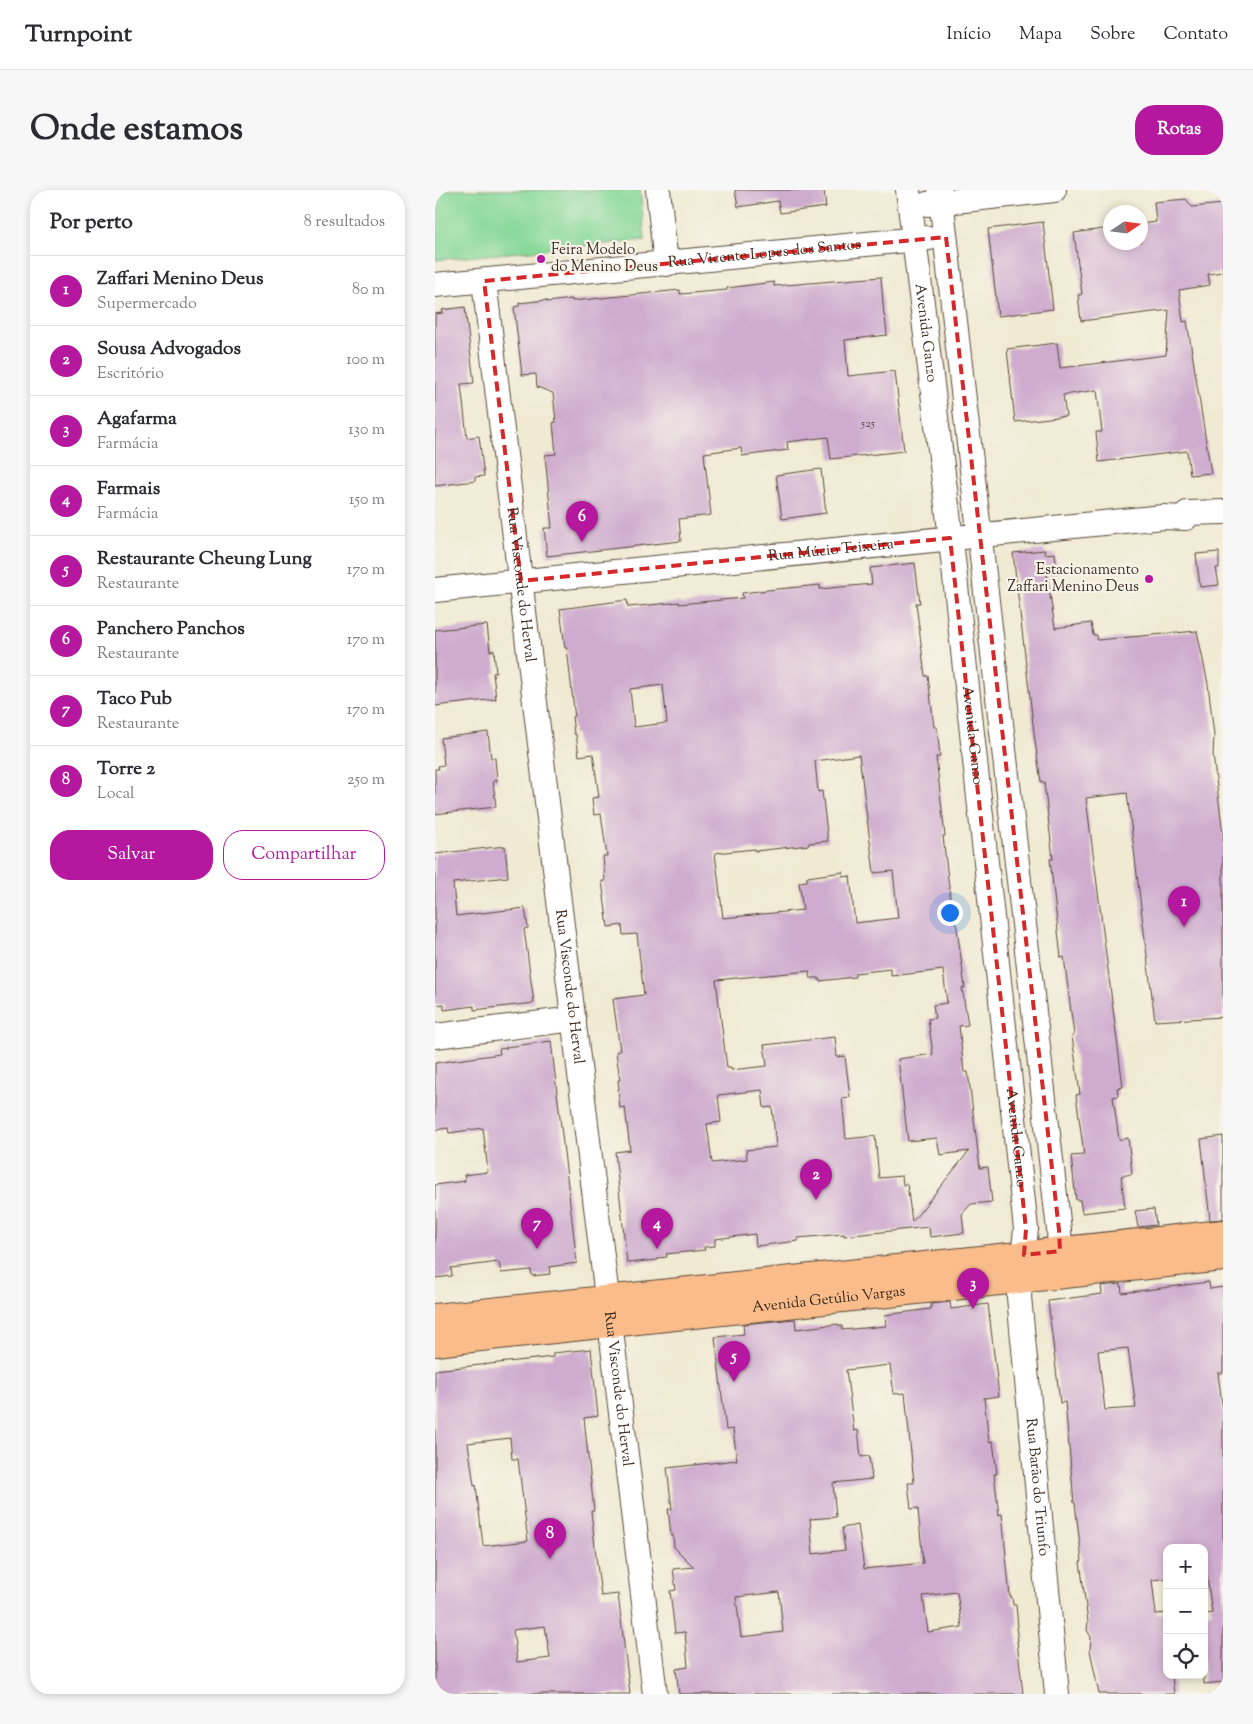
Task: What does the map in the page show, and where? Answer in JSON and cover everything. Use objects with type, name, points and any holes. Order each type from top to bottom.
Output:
[{"type":"main road","name":"Avenida Getúlio Vargas","points":[[435,1318],[619,1310],[1022,1268],[1061,1263],[1223,1234]]},
{"type":"main road","name":"Avenida Getúlio Vargas","points":[[1061,1263],[1223,1257]]},
{"type":"main road","name":"Avenida Getúlio Vargas","points":[[435,1342],[619,1310]]},
{"type":"street","points":[[658,190],[666,264]]},
{"type":"street","points":[[909,198],[1055,190]]},
{"type":"street","name":"Avenida Ganzo","points":[[941,196],[981,535],[1019,890],[1059,1230],[1061,1263]]},
{"type":"street","name":"Avenida Ganzo","points":[[909,198],[950,538],[1026,1229],[1022,1268]]},
{"type":"street","name":"Rua Vicente Lopes dos Santos","points":[[435,285],[946,237]]},
{"type":"street","name":"Rua Visconde do Herval","points":[[484,281],[574,1020],[619,1310],[655,1694]]},
{"type":"street","name":"Rua Múcio Teixeira","points":[[435,590],[981,535],[1163,518],[1186,518],[1187,513],[1223,512]]},
{"type":"street","points":[[989,893],[1019,890]]},
{"type":"street","points":[[435,1036],[574,1020]]},
{"type":"street","name":"Rua Barão do Triunfo","points":[[1022,1268],[1019,1297],[1057,1694]]},
{"type":"highlighted area","points":[[946,237],[1060,1251],[1024,1255],[1026,1229],[950,538],[521,581],[484,281]]},
{"type":"green space","points":[[435,190],[640,190],[645,240],[435,260]]},
{"type":"building","points":[[735,190],[824,190],[826,207],[780,213],[778,201],[738,207]]},
{"type":"building","points":[[1186,199],[1192,207],[1223,204],[1223,272],[1208,274],[1210,285],[1179,290],[1183,322],[1187,321],[1211,473],[1190,475],[1187,451],[1099,462],[1096,432],[1102,432],[1097,390],[1063,395],[1066,416],[1015,422],[1007,349],[1057,343],[1060,368],[1166,355],[1169,310],[1081,321],[1078,295],[1082,294],[1074,233],[1103,229],[1103,250],[1148,250],[1148,223],[1156,222],[1154,202]]},
{"type":"building","points":[[1043,222],[1053,309],[998,316],[988,229]]},
{"type":"building","points":[[881,277],[887,335],[845,340],[848,376],[895,371],[904,451],[831,459],[828,437],[787,442],[788,450],[742,456],[741,448],[704,453],[711,515],[679,519],[681,541],[547,556],[544,528],[552,528],[545,455],[556,454],[553,423],[556,422],[553,393],[537,387],[536,374],[522,375],[514,307],[519,306],[519,303],[547,300],[547,302],[572,299],[572,301],[680,290],[680,294],[727,290],[727,288],[774,282],[774,286]]},
{"type":"building","points":[[465,307],[474,383],[461,384],[467,438],[479,436],[484,476],[475,477],[475,481],[435,486],[435,314],[443,313],[442,310]]},
{"type":"building","points":[[821,469],[826,513],[782,519],[776,475]]},
{"type":"building","points":[[1045,550],[1045,554],[1055,553],[1057,573],[1047,574],[1055,628],[1091,623],[1093,635],[1097,635],[1097,640],[1197,631],[1208,684],[1214,735],[1213,755],[1223,834],[1223,1017],[1155,1021],[1127,793],[1086,798],[1123,1087],[1117,1088],[1118,1096],[1113,1097],[1119,1140],[1128,1138],[1132,1174],[1121,1176],[1125,1208],[1082,1213],[1080,1200],[1076,1200],[1071,1156],[1084,1155],[1076,1095],[1080,1094],[1072,1036],[1074,1035],[1064,957],[1061,958],[1050,859],[1053,859],[1044,782],[1041,782],[1035,741],[1013,553]]},
{"type":"building","points":[[1219,552],[1219,568],[1216,568],[1219,585],[1200,587],[1196,554]]},
{"type":"building","points":[[915,563],[920,603],[916,603],[925,676],[928,676],[934,727],[937,727],[940,757],[936,757],[953,921],[956,921],[965,988],[962,988],[968,1025],[959,1026],[964,1072],[968,1072],[980,1168],[988,1167],[992,1202],[971,1204],[962,1214],[964,1233],[930,1237],[929,1227],[844,1236],[844,1234],[798,1238],[798,1241],[756,1246],[755,1234],[715,1239],[715,1246],[704,1247],[705,1250],[666,1254],[667,1257],[658,1258],[658,1260],[627,1263],[615,1152],[630,1150],[625,1107],[620,1108],[618,1080],[620,1080],[616,1052],[620,1051],[613,999],[644,995],[637,934],[623,935],[622,925],[608,927],[602,881],[605,881],[603,856],[607,856],[601,814],[594,815],[592,798],[599,797],[593,754],[579,756],[576,734],[574,734],[572,717],[575,716],[567,648],[565,648],[560,609],[627,600],[628,607],[679,602],[679,604],[743,598],[742,593],[777,589],[820,585],[820,589],[872,584],[870,568]],"holes":[[[663,685],[667,723],[634,727],[630,689]],[[859,755],[874,873],[893,871],[898,918],[855,923],[850,876],[843,877],[843,872],[807,877],[807,881],[799,882],[803,910],[723,918],[715,853],[755,849],[755,851],[828,841],[822,791],[818,792],[815,761]],[[891,969],[891,976],[943,970],[947,1003],[933,1005],[935,1018],[928,1019],[933,1054],[898,1059],[908,1141],[937,1138],[940,1155],[969,1151],[912,1222],[907,1184],[903,1185],[902,1176],[879,1178],[875,1136],[846,1139],[842,1098],[850,1097],[845,1056],[837,1057],[835,1037],[764,1045],[767,1066],[731,1070],[731,1068],[727,1068],[716,980],[809,971],[810,978],[819,978],[819,981],[855,977],[855,973]],[[762,1090],[764,1108],[772,1107],[776,1147],[746,1150],[747,1159],[712,1163],[707,1124],[721,1122],[718,1095]]]},
{"type":"building","points":[[487,625],[490,651],[494,650],[496,673],[493,673],[496,699],[435,706],[435,630]]},
{"type":"building","points":[[488,732],[491,758],[495,758],[497,781],[493,781],[496,807],[435,814],[435,769],[439,769],[438,766],[444,765],[441,738]]},
{"type":"building","points":[[505,846],[508,877],[453,883],[456,916],[525,908],[528,928],[524,929],[534,1003],[474,1010],[474,1006],[444,1010],[444,1004],[435,1005],[435,854]]},
{"type":"building","points":[[551,1041],[577,1263],[549,1267],[550,1274],[532,1276],[531,1270],[501,1273],[499,1262],[451,1268],[452,1276],[435,1278],[435,1185],[465,1181],[464,1175],[488,1172],[483,1128],[449,1133],[448,1128],[435,1130],[435,1063],[500,1054],[499,1049],[506,1047]]},
{"type":"building","points":[[1223,1136],[1223,1219],[1210,1220],[1201,1139]]},
{"type":"building","points":[[1154,1209],[1156,1225],[1138,1227],[1135,1211]]},
{"type":"building","points":[[1209,1282],[1210,1289],[1223,1287],[1223,1373],[1218,1373],[1223,1411],[1223,1682],[1204,1684],[1204,1679],[1208,1679],[1208,1614],[1212,1613],[1208,1584],[1208,1544],[1163,1544],[1163,1579],[1152,1580],[1156,1614],[1163,1613],[1163,1679],[1172,1679],[1174,1694],[1099,1694],[1090,1650],[1091,1637],[1087,1630],[1088,1622],[1080,1562],[1082,1561],[1074,1503],[1065,1402],[1060,1403],[1048,1301],[1102,1294],[1101,1286],[1121,1284],[1122,1293]],"holes":[[[1128,1348],[1136,1408],[1105,1410],[1098,1351]]]},
{"type":"building","points":[[950,1302],[951,1309],[988,1304],[999,1396],[984,1398],[989,1442],[993,1441],[997,1474],[994,1474],[999,1515],[1002,1514],[1010,1597],[1012,1597],[1013,1605],[1016,1605],[1017,1641],[1023,1694],[679,1694],[676,1669],[688,1667],[685,1632],[675,1633],[670,1591],[676,1590],[673,1569],[694,1567],[674,1547],[668,1509],[672,1509],[667,1468],[737,1460],[733,1429],[726,1430],[715,1337],[744,1334],[743,1324],[795,1319],[796,1329],[838,1324],[842,1326],[842,1330],[886,1326],[885,1315],[931,1309],[931,1304]],"holes":[[[890,1365],[894,1394],[905,1393],[914,1483],[908,1483],[911,1509],[918,1508],[923,1563],[864,1569],[858,1525],[842,1528],[845,1550],[813,1554],[810,1519],[836,1517],[833,1483],[872,1479],[869,1456],[861,1457],[858,1430],[854,1431],[846,1370]],[[779,1592],[783,1632],[741,1637],[736,1597]],[[957,1592],[962,1627],[928,1632],[923,1596]]]},
{"type":"building","points":[[591,1349],[598,1416],[584,1418],[594,1511],[591,1511],[595,1547],[601,1596],[618,1594],[630,1694],[435,1694],[435,1370],[553,1357],[553,1353]],"holes":[[[510,1438],[512,1459],[518,1459],[528,1541],[483,1546],[476,1485],[474,1486],[468,1443]],[[545,1626],[550,1658],[517,1662],[513,1630]]]},
{"type":"place","name":"Feira Modelo do Menino Deus","points":[[541,259]]},
{"type":"place","name":"Panchero Panchos","points":[[582,542]]},
{"type":"place","name":"Estacionamento Zaffari Menino Deus","points":[[1149,579]]},
{"type":"place","name":"Zaffari Menino Deus","points":[[1184,927]]},
{"type":"place","name":"Sousa Advogados","points":[[816,1200]]},
{"type":"place","name":"Taco Pub","points":[[537,1249]]},
{"type":"place","name":"Farmais","points":[[657,1249]]},
{"type":"place","name":"Agafarma","points":[[973,1309]]},
{"type":"place","name":"Restaurante Cheung Lung","points":[[734,1382]]},
{"type":"place","name":"Torre 2","points":[[550,1559]]}]
